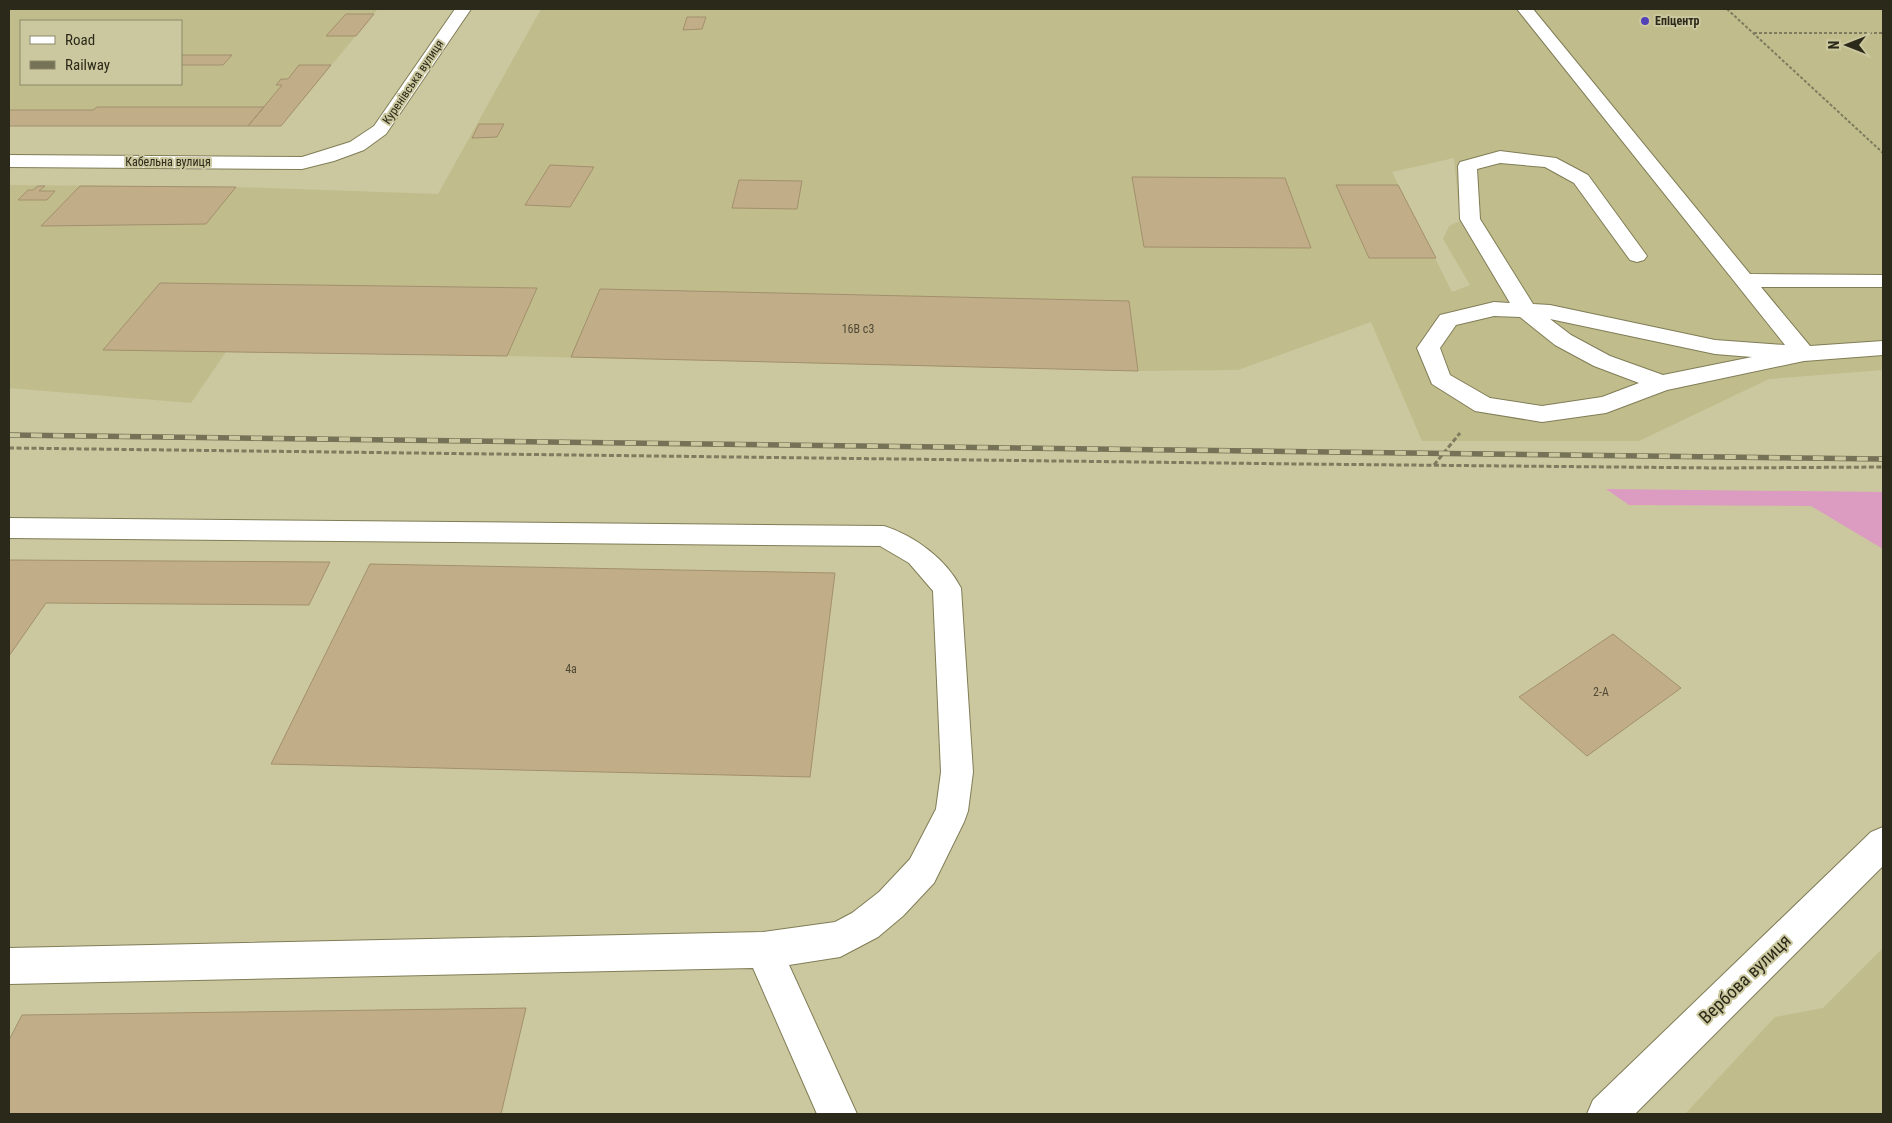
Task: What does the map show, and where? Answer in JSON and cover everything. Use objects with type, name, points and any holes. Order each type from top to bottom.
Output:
[{"type":"street","name":"Куренівська вулиця","points":[[327,157],[357,146],[380,130],[463,9]]},
{"type":"street","points":[[1525,9],[1804,354]]},
{"type":"street","name":"Кабельна вулиця","points":[[9,161],[302,163],[327,157]]},
{"type":"street","points":[[1637,256],[1582,179],[1549,162],[1500,157],[1468,166],[1470,219],[1526,311],[1563,340],[1602,361],[1662,383]]},
{"type":"street","points":[[1743,280],[1883,281]]},
{"type":"street","points":[[1804,354],[1715,347],[1550,312],[1494,309],[1448,320],[1428,348],[1440,379],[1484,405],[1542,414],[1606,405],[1662,383],[1804,354],[1883,348]]},
{"type":"street","points":[[9,528],[884,536],[919,556],[946,588],[957,772],[952,811],[922,871],[891,904],[865,925],[840,939],[802,946],[763,950],[9,966]]},
{"type":"street","name":"Вербова вулиця","points":[[1607,1114],[1883,843]]},
{"type":"street","points":[[763,950],[837,1114]]},
{"type":"path","points":[[1727,9],[1883,153]]},
{"type":"path","points":[[1753,33],[1883,33]]},
{"type":"path","points":[[9,448],[1719,468],[1883,467]]},
{"type":"shaded area","points":[[9,9],[378,9],[281,126],[9,126]]},
{"type":"shaded area","points":[[541,9],[1883,9],[1883,370],[1769,379],[1639,441],[1422,441],[1371,322],[1238,370],[1138,371],[507,356],[226,352],[191,403],[9,388],[9,185],[236,187],[438,194]],"holes":[[[1454,158],[1460,221],[1449,226],[1443,239],[1470,285],[1452,292],[1392,172]]]},
{"type":"shaded area","points":[[1606,489],[1883,492],[1883,549],[1811,506],[1629,505]]},
{"type":"shaded area","points":[[1883,948],[1883,1114],[1685,1114],[1775,1017],[1823,1008]]},
{"type":"building","points":[[346,14],[374,14],[356,36],[326,36]]},
{"type":"building","points":[[687,17],[706,17],[702,29],[683,30]]},
{"type":"building","points":[[182,55],[232,55],[223,65],[182,65]]},
{"type":"building","points":[[299,65],[331,65],[281,126],[248,126],[282,85],[276,85],[281,79],[288,79]]},
{"type":"building","points":[[97,107],[264,107],[248,126],[9,126],[9,110],[93,110]]},
{"type":"building","points":[[479,124],[504,124],[497,137],[472,138]]},
{"type":"building","points":[[550,165],[594,167],[570,207],[525,205]]},
{"type":"building","points":[[1132,177],[1285,178],[1311,248],[1144,247]]},
{"type":"building","points":[[739,180],[802,181],[797,209],[732,208]]},
{"type":"building","points":[[1336,185],[1398,185],[1436,258],[1369,258]]},
{"type":"building","points":[[38,186],[45,186],[39,191],[55,191],[47,200],[18,200],[28,190],[33,190]]},
{"type":"building","points":[[80,186],[236,187],[206,224],[41,226]]},
{"type":"building","points":[[160,283],[537,288],[507,356],[103,350]]},
{"type":"building","points":[[600,289],[1129,301],[1138,371],[571,357]]},
{"type":"building","points":[[9,560],[330,562],[309,605],[46,603],[9,656]]},
{"type":"building","points":[[370,564],[835,573],[810,777],[271,764]]},
{"type":"building","points":[[1613,634],[1681,688],[1587,756],[1519,697]]},
{"type":"building","points":[[526,1008],[501,1114],[9,1114],[9,1040],[22,1015]]},
{"type":"railway","points":[[9,435],[1883,459]]},
{"type":"place","name":"Епіцентр","points":[[1645,21]]}]
